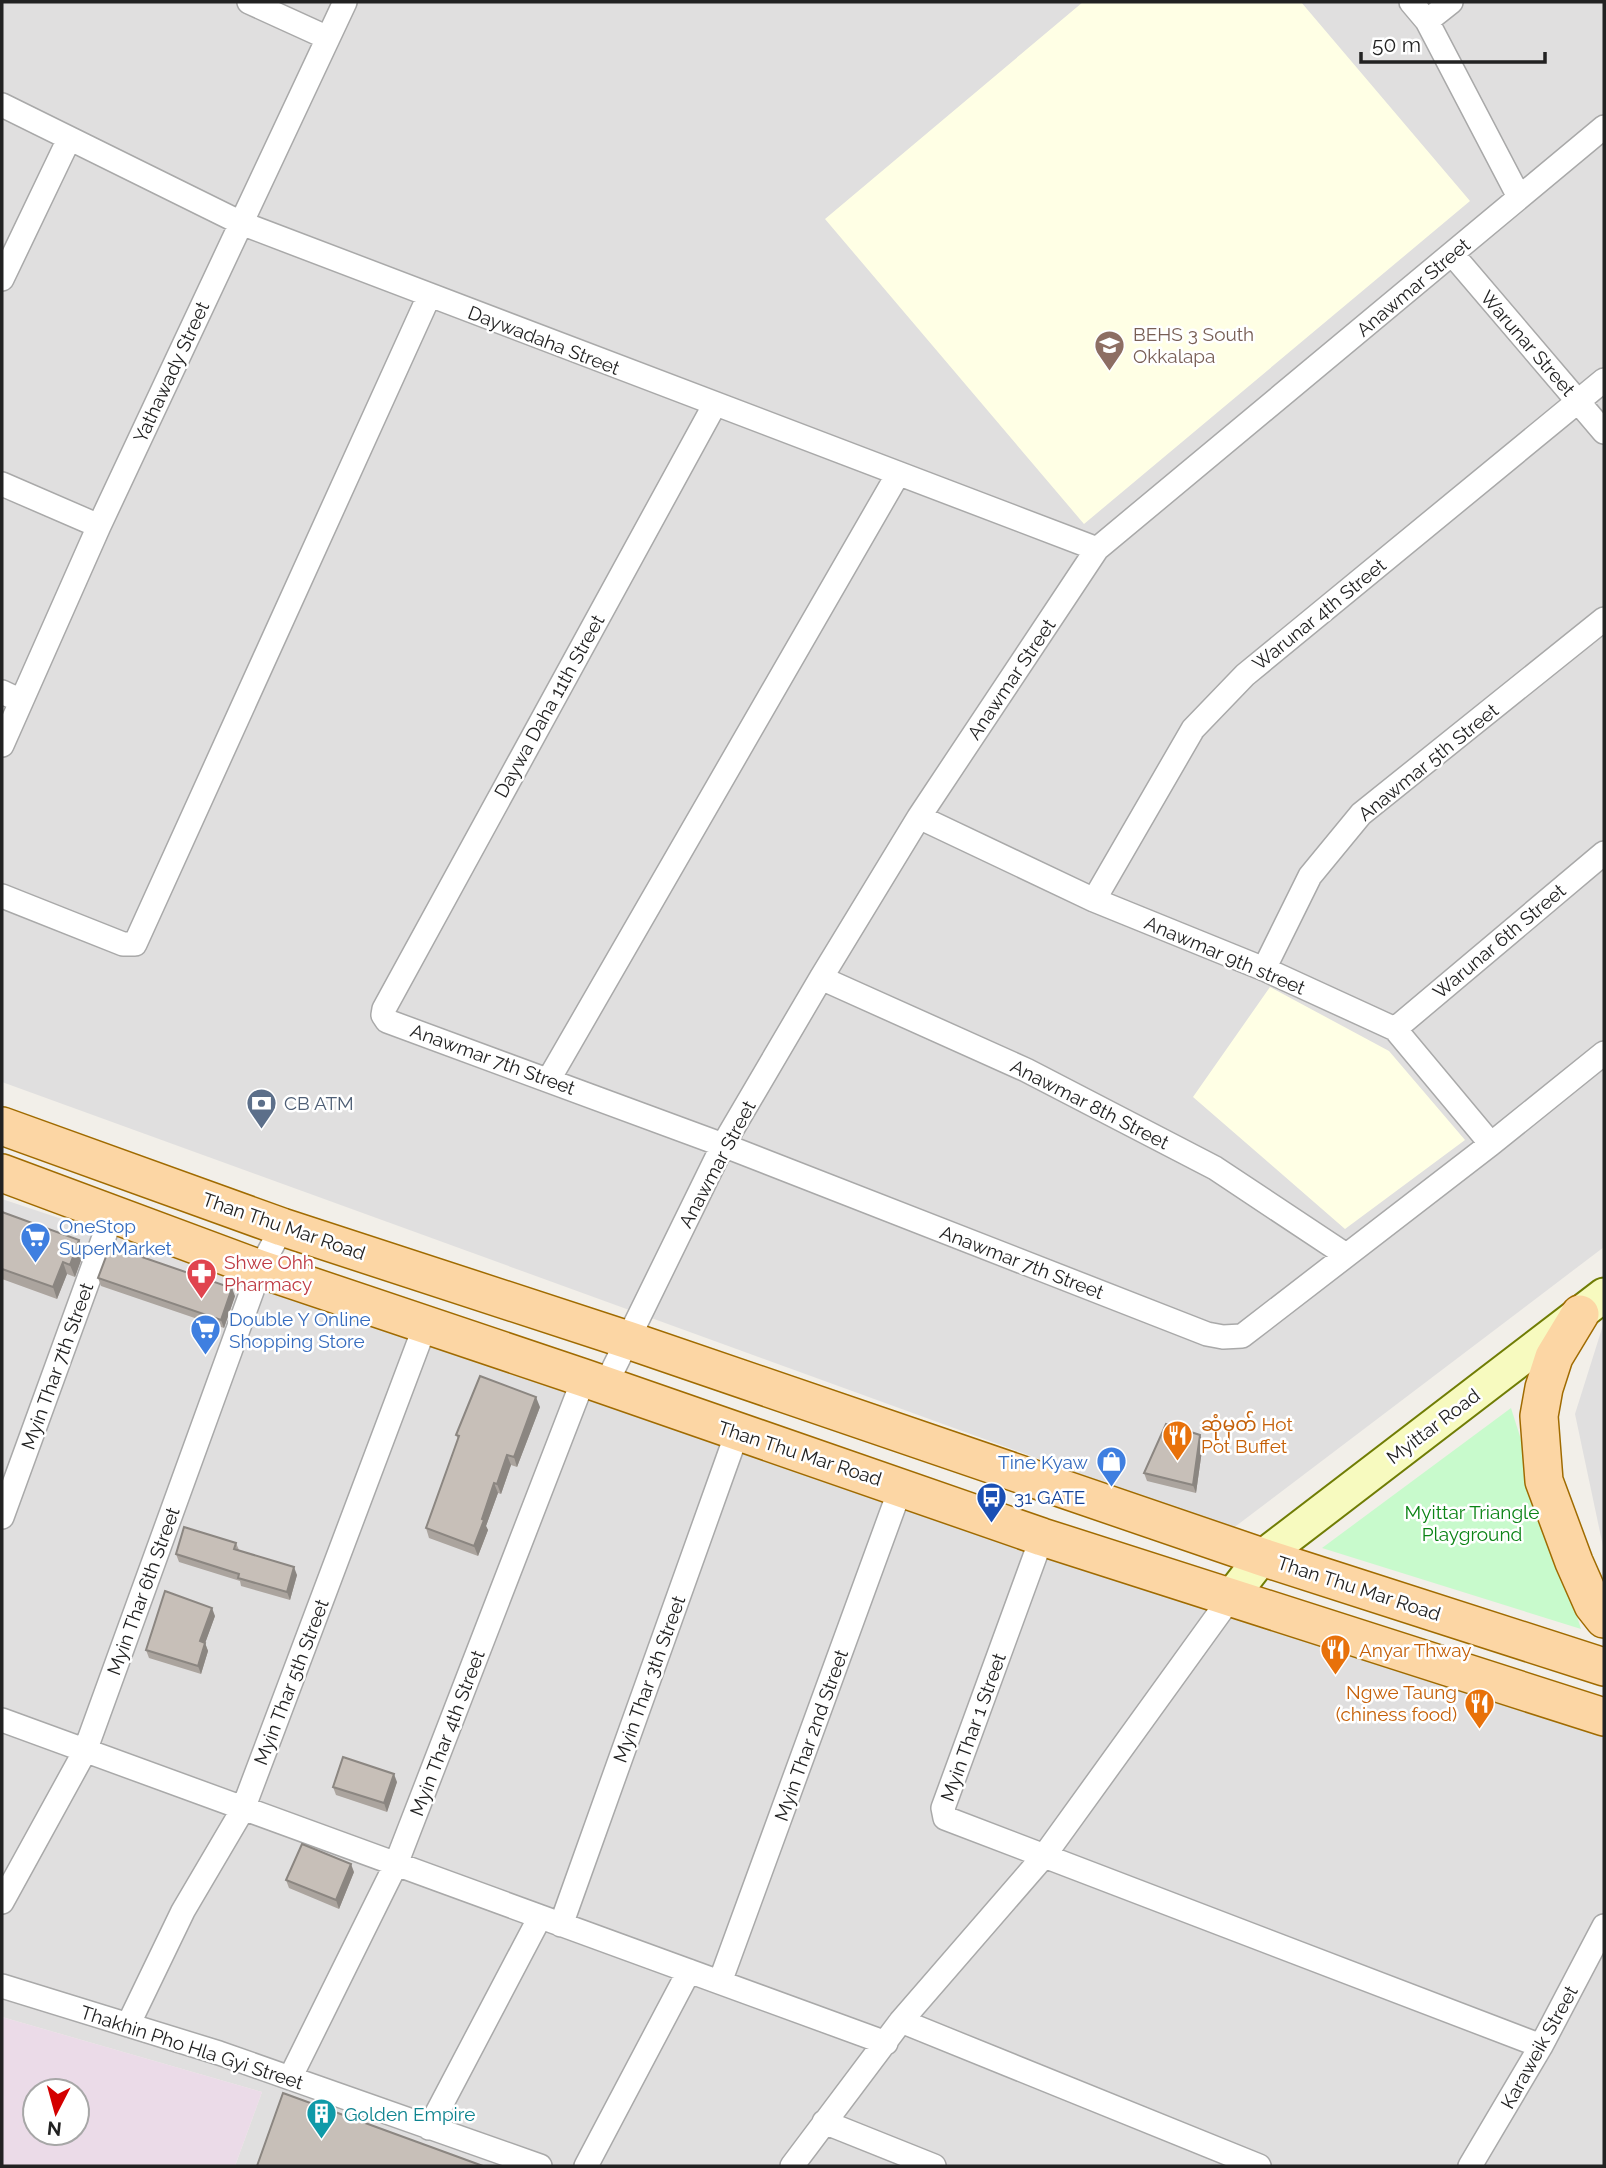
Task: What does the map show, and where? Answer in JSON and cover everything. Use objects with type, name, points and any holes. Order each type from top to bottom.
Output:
[{"type":"main road","name":"Than Thu Mar Road","points":[[2,1126],[282,1227],[628,1340],[1262,1557],[1604,1667]]},
{"type":"main road","name":"Than Thu Mar Road","points":[[2,1173],[260,1269],[737,1433],[1042,1536],[1604,1717]]},
{"type":"main road","name":"Myittar Road","points":[[1231,1597],[1262,1557],[1592,1305]]},
{"type":"main road","points":[[1592,1305],[1554,1357],[1539,1416],[1544,1481],[1574,1562],[1593,1605],[1604,1619]]},
{"type":"main road","points":[[891,1484],[901,1433]]},
{"type":"street","points":[[249,2],[328,38]]},
{"type":"street","name":"Yathawady Street","points":[[2,745],[11,696],[99,526],[345,2]]},
{"type":"street","points":[[1411,2],[1427,21],[1520,197]]},
{"type":"street","points":[[1427,21],[1451,2]]},
{"type":"street","name":"Daywadaha Street","points":[[2,105],[241,223],[1097,549]]},
{"type":"street","name":"Anawmar Street","points":[[595,1382],[628,1340],[723,1145],[821,978],[919,817],[1097,549],[1604,127]]},
{"type":"street","points":[[2,279],[69,139]]},
{"type":"street","name":"Warunar Street","points":[[1453,255],[1604,432]]},
{"type":"street","points":[[2,896],[123,944],[135,944],[429,296]]},
{"type":"street","name":"Warunar 4th Street","points":[[1094,900],[1192,729],[1245,675],[1604,380]]},
{"type":"street","name":"Daywa Daha 11th Street","points":[[384,1009],[715,404]]},
{"type":"street","points":[[549,1079],[898,474]]},
{"type":"street","points":[[2,484],[99,526]]},
{"type":"street","name":"Anawmar 5th Street","points":[[1264,969],[1310,876],[1362,814],[1604,619]]},
{"type":"street","name":"Anawmar 9th street","points":[[919,817],[1094,900],[1264,969],[1395,1029],[1491,1144]]},
{"type":"street","name":"Warunar 6th Street","points":[[1395,1029],[1604,853]]},
{"type":"street","name":"Anawmar 8th Street","points":[[821,978],[1026,1070],[1215,1168],[1346,1255]]},
{"type":"street","name":"Anawmar 7th Street","points":[[384,1009],[383,1015],[387,1021],[723,1145],[1216,1336],[1242,1336],[1604,1053]]},
{"type":"street","name":"Myin Thar 7th Street","points":[[2,1517],[112,1215]]},
{"type":"street","name":"Myin Thar 6th Street","points":[[2,1902],[85,1751],[260,1269],[282,1227]]},
{"type":"street","name":"Myin Thar 5th Street","points":[[128,2025],[183,1911],[243,1809],[425,1326]]},
{"type":"street","name":"Myin Thar 4th Street","points":[[290,2078],[396,1864],[595,1382]]},
{"type":"street","name":"Myin Thar 3th Street","points":[[429,2128],[551,1921],[737,1433]]},
{"type":"street","name":"Myin Thar 2nd Street","points":[[720,1982],[891,1484]]},
{"type":"street","name":"Myin Thar 1 Street","points":[[1042,1536],[943,1812],[945,1818],[1044,1856]]},
{"type":"street","points":[[792,2166],[901,2021],[1044,1856],[1231,1597]]},
{"type":"street","points":[[2,1720],[886,2043]]},
{"type":"street","points":[[1044,1856],[1541,2046]]},
{"type":"street","name":"Karaweik Street","points":[[1470,2166],[1541,2046],[1604,1926]]},
{"type":"street","points":[[586,2166],[689,1971]]},
{"type":"street","name":"Thakhin Pho Hla Gyi Street","points":[[2,1986],[219,2053],[540,2166]]},
{"type":"street","points":[[901,2021],[1259,2166]]},
{"type":"street","points":[[824,2122],[934,2166]]},
{"type":"shaded area","points":[[2,2],[1604,2],[1604,1247],[1232,1529],[2,1082]]},
{"type":"shaded area","name":"BEHS 3 South Okkalapa","points":[[1083,2],[1301,2],[1470,201],[1084,524],[825,219]]},
{"type":"shaded area","points":[[1270,987],[1389,1051],[1465,1140],[1345,1229],[1193,1097]]},
{"type":"shaded area","points":[[2,1199],[1199,1599],[1604,1731],[1604,2166],[235,2166],[262,2092],[2,2017]]},
{"type":"shaded area","points":[[1604,1322],[1604,1551],[1575,1414]]},
{"type":"shaded area","points":[[2,2017],[262,2092],[235,2166],[2,2166]]},
{"type":"green space","name":"Myittar Triangle Playground","points":[[1511,1408],[1581,1629],[1322,1548]]},
{"type":"building","name":"OneStop SuperMarket","points":[[2,1212],[79,1240],[70,1265],[63,1262],[53,1287],[2,1269]]},
{"type":"building","points":[[110,1246],[232,1288],[221,1320],[98,1278]]},
{"type":"building","points":[[480,1376],[536,1397],[514,1457],[507,1455],[497,1484],[494,1483],[474,1546],[426,1528],[459,1436],[456,1435]]},
{"type":"building","name":"ဆုံမှတ် Hot Pot Buffet","points":[[1166,1424],[1200,1435],[1193,1485],[1144,1473]]},
{"type":"building","points":[[184,1527],[236,1543],[234,1549],[294,1567],[287,1592],[238,1578],[239,1574],[176,1554]]},
{"type":"building","points":[[165,1591],[212,1608],[200,1641],[205,1643],[198,1666],[146,1650]]},
{"type":"building","points":[[343,1757],[394,1774],[384,1803],[333,1787]]},
{"type":"building","points":[[302,1844],[351,1864],[336,1900],[286,1880]]},
{"type":"building","points":[[283,2093],[483,2166],[257,2166]]},
{"type":"place","name":"BEHS 3 South Okkalapa","points":[[1110,372]]},
{"type":"place","name":"CB ATM","points":[[261,1130]]},
{"type":"place","name":"OneStop SuperMarket","points":[[36,1264]]},
{"type":"place","name":"Shwe Ohh Pharmacy","points":[[201,1300]]},
{"type":"place","name":"Double Y Online Shopping Store","points":[[206,1357]]},
{"type":"place","name":"ဆုံမှတ် Hot Pot Buffet","points":[[1178,1462]]},
{"type":"place","name":"Tine Kyaw","points":[[1111,1489]]},
{"type":"place","name":"31 GATE","points":[[991,1524]]},
{"type":"place","name":"Anyar Thway","points":[[1336,1677]]},
{"type":"place","name":"Ngwe Taung (chiness food)","points":[[1480,1730]]},
{"type":"place","name":"Golden Empire","points":[[321,2141]]}]
